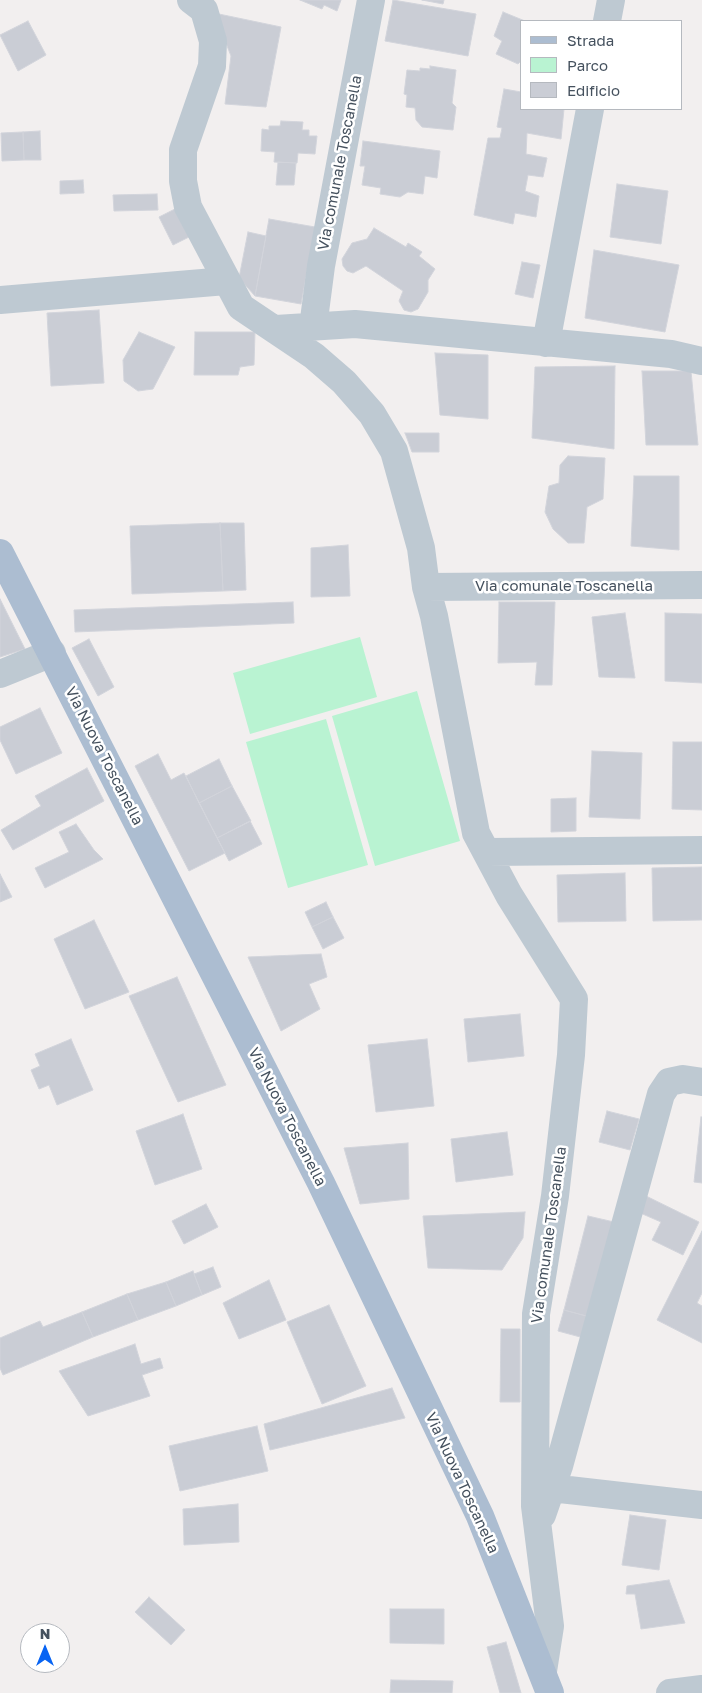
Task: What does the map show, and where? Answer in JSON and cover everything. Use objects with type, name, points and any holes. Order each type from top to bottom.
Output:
[{"type":"main road","name":"Via Nuova Toscanella","points":[[0,552],[321,1183],[480,1516],[546,1682]]},
{"type":"street","name":"Via comunale Toscanella","points":[[191,0],[204,10],[213,41],[212,66],[183,150],[183,181],[188,207],[241,306],[314,356],[344,382],[372,414],[394,450],[421,548],[426,588],[434,616],[476,832],[509,895],[574,999],[571,1055],[555,1196],[536,1314],[535,1506],[550,1626],[546,1682]]},
{"type":"street","name":"Via comunale Toscanella","points":[[313,327],[321,266],[371,0]]},
{"type":"street","points":[[607,20],[611,0]]},
{"type":"street","points":[[546,343],[590,110]]},
{"type":"street","points":[[0,300],[226,281]]},
{"type":"street","points":[[276,329],[355,324],[670,354],[702,361]]},
{"type":"street","name":"Via comunale Toscanella","points":[[426,588],[702,585]]},
{"type":"street","points":[[0,674],[52,653]]},
{"type":"street","points":[[488,852],[702,850]]},
{"type":"street","points":[[538,1528],[552,1488],[661,1094],[669,1082],[683,1079],[702,1082]]},
{"type":"street","points":[[552,1488],[702,1505]]},
{"type":"street","points":[[670,1693],[702,1689]]},
{"type":"green space","points":[[360,637],[377,697],[250,734],[233,673]]},
{"type":"green space","points":[[417,691],[460,841],[375,866],[332,716]]},
{"type":"green space","points":[[326,719],[368,865],[288,888],[246,742]]},
{"type":"building","points":[[300,0],[341,0],[337,11],[324,5],[322,9]]},
{"type":"building","points":[[393,0],[476,14],[468,56],[385,41]]},
{"type":"building","points":[[422,0],[444,0],[443,4]]},
{"type":"building","points":[[503,12],[523,20],[520,20],[520,62],[518,64],[496,54],[502,41],[494,36]]},
{"type":"building","points":[[214,13],[281,27],[266,107],[225,104],[231,56]]},
{"type":"building","points":[[28,21],[46,55],[18,71],[0,35]]},
{"type":"building","points":[[430,66],[456,70],[452,103],[456,107],[453,130],[422,127],[416,120],[415,108],[406,107],[407,95],[404,94],[407,70],[420,71],[420,68],[430,69]]},
{"type":"building","points":[[504,89],[520,92],[520,110],[564,110],[561,139],[527,133],[526,154],[547,158],[543,177],[528,175],[525,191],[539,196],[536,217],[515,213],[513,224],[474,215],[488,138],[500,138],[502,128],[497,127]]},
{"type":"building","points":[[281,121],[303,122],[302,130],[309,130],[309,136],[317,136],[315,154],[298,153],[297,163],[274,162],[275,152],[261,151],[262,129],[269,130],[269,126],[280,126]]},
{"type":"building","points":[[40,131],[41,160],[24,160],[23,132]]},
{"type":"building","points":[[23,132],[24,160],[2,161],[1,133]]},
{"type":"building","points":[[363,141],[440,151],[437,178],[425,176],[423,194],[408,192],[400,197],[380,194],[381,188],[362,185],[365,166],[360,166]]},
{"type":"building","points":[[278,162],[296,163],[294,185],[276,185]]},
{"type":"building","points":[[83,180],[84,193],[60,194],[60,181]]},
{"type":"building","points":[[617,184],[668,191],[661,244],[610,237]]},
{"type":"building","points":[[157,194],[158,210],[114,211],[113,195]]},
{"type":"building","points":[[175,209],[189,237],[173,245],[159,217]]},
{"type":"building","points":[[269,219],[315,227],[301,304],[255,296]]},
{"type":"building","points":[[374,228],[406,247],[408,243],[422,252],[419,256],[435,269],[428,280],[428,292],[418,309],[411,312],[404,310],[399,301],[403,291],[366,266],[353,273],[347,271],[343,266],[342,259],[352,243],[367,239]]},
{"type":"building","points":[[248,232],[266,236],[255,296],[239,278]]},
{"type":"building","points":[[594,250],[679,265],[665,332],[585,318]]},
{"type":"building","points":[[522,262],[540,265],[533,298],[515,294]]},
{"type":"building","points":[[99,310],[104,383],[51,386],[47,313]]},
{"type":"building","points":[[139,332],[175,347],[153,389],[138,391],[124,381],[123,360]]},
{"type":"building","points":[[195,332],[255,332],[254,365],[240,367],[238,375],[194,375]]},
{"type":"building","points":[[435,353],[488,355],[488,419],[440,415]]},
{"type":"building","points":[[615,366],[614,449],[532,438],[535,367]]},
{"type":"building","points":[[642,371],[691,371],[698,445],[646,445]]},
{"type":"building","points":[[405,433],[439,433],[439,452],[412,452]]},
{"type":"building","points":[[568,456],[605,458],[603,499],[587,507],[584,543],[568,543],[553,529],[545,512],[549,486],[559,483],[560,465]]},
{"type":"building","points":[[634,476],[679,476],[679,550],[631,546]]},
{"type":"building","points":[[220,523],[244,523],[246,590],[223,591]]},
{"type":"building","points":[[220,523],[223,591],[132,594],[130,526]]},
{"type":"building","points":[[348,545],[350,596],[311,597],[311,548]]},
{"type":"building","points":[[0,599],[25,649],[0,657]]},
{"type":"building","points":[[293,602],[294,623],[75,632],[74,610]]},
{"type":"building","points":[[499,602],[555,602],[552,685],[535,685],[537,662],[498,663]]},
{"type":"building","points":[[625,613],[635,678],[599,677],[592,617]]},
{"type":"building","points":[[665,613],[702,614],[702,683],[665,681]]},
{"type":"building","points":[[89,639],[114,687],[98,696],[72,648]]},
{"type":"building","points":[[40,708],[62,753],[16,774],[0,740],[0,727]]},
{"type":"building","points":[[673,742],[702,742],[702,810],[672,809]]},
{"type":"building","points":[[592,751],[642,753],[640,819],[589,817]]},
{"type":"building","points":[[158,754],[171,780],[184,773],[225,853],[189,871],[135,766]]},
{"type":"building","points":[[219,759],[232,786],[199,803],[186,776]]},
{"type":"building","points":[[87,768],[104,801],[13,850],[1,830],[41,806],[35,796]]},
{"type":"building","points":[[232,786],[251,821],[217,838],[199,803]]},
{"type":"building","points":[[576,798],[576,831],[551,832],[551,799]]},
{"type":"building","points":[[250,821],[262,844],[229,861],[217,838]]},
{"type":"building","points":[[76,824],[94,850],[103,859],[45,888],[35,868],[69,852],[59,832]]},
{"type":"building","points":[[702,867],[702,920],[653,921],[652,868]]},
{"type":"building","points":[[625,873],[626,921],[558,922],[557,875]]},
{"type":"building","points":[[0,874],[12,897],[0,902]]},
{"type":"building","points":[[326,902],[333,917],[312,927],[305,912]]},
{"type":"building","points":[[333,917],[344,938],[323,949],[312,927]]},
{"type":"building","points":[[94,920],[129,992],[85,1009],[54,939]]},
{"type":"building","points":[[321,954],[327,977],[309,984],[320,1009],[281,1031],[248,957]]},
{"type":"building","points":[[177,977],[226,1085],[178,1102],[129,996]]},
{"type":"building","points":[[520,1014],[524,1056],[468,1062],[464,1019]]},
{"type":"building","points":[[71,1039],[93,1090],[57,1105],[49,1085],[39,1089],[31,1070],[40,1066],[35,1054]]},
{"type":"building","points":[[427,1039],[434,1106],[376,1112],[368,1045]]},
{"type":"building","points":[[607,1111],[639,1119],[630,1150],[599,1142]]},
{"type":"building","points":[[183,1114],[202,1169],[155,1185],[136,1131]]},
{"type":"building","points":[[702,1117],[702,1183],[694,1182]]},
{"type":"building","points":[[507,1132],[513,1175],[456,1182],[451,1139]]},
{"type":"building","points":[[408,1143],[409,1199],[360,1204],[344,1148]]},
{"type":"building","points":[[646,1196],[699,1222],[683,1255],[652,1240],[661,1222],[638,1212]]},
{"type":"building","points":[[206,1204],[218,1227],[184,1244],[172,1221]]},
{"type":"building","points":[[525,1212],[523,1238],[502,1270],[428,1268],[423,1216]]},
{"type":"building","points":[[588,1216],[614,1222],[590,1317],[564,1310]]},
{"type":"building","points":[[702,1231],[702,1293],[697,1303],[702,1306],[702,1343],[657,1320]]},
{"type":"building","points":[[213,1267],[221,1287],[202,1295],[194,1274]]},
{"type":"building","points":[[193,1271],[202,1295],[176,1306],[166,1282]]},
{"type":"building","points":[[269,1280],[286,1320],[239,1339],[223,1303]]},
{"type":"building","points":[[166,1282],[176,1306],[138,1320],[127,1294]]},
{"type":"building","points":[[127,1294],[138,1320],[93,1337],[82,1312]]},
{"type":"building","points":[[329,1305],[366,1386],[322,1404],[287,1322]]},
{"type":"building","points":[[564,1310],[590,1317],[584,1338],[558,1331]]},
{"type":"building","points":[[82,1312],[93,1337],[3,1375],[0,1368],[0,1338],[40,1321],[43,1327]]},
{"type":"building","points":[[501,1329],[520,1329],[520,1402],[500,1402]]},
{"type":"building","points":[[135,1344],[141,1364],[160,1358],[163,1368],[142,1375],[150,1396],[88,1416],[59,1371]]},
{"type":"building","points":[[392,1388],[405,1418],[270,1450],[264,1424]]},
{"type":"building","points":[[257,1426],[268,1471],[180,1491],[169,1446]]},
{"type":"building","points":[[238,1504],[239,1542],[184,1545],[183,1509]]},
{"type":"building","points":[[630,1515],[666,1520],[659,1570],[622,1565]]},
{"type":"building","points":[[669,1580],[685,1623],[641,1629],[635,1594],[626,1594],[627,1586]]},
{"type":"building","points":[[149,1597],[185,1630],[171,1645],[135,1612]]},
{"type":"building","points":[[390,1609],[444,1609],[444,1644],[390,1643]]},
{"type":"building","points":[[506,1642],[521,1693],[500,1693],[487,1647]]},
{"type":"building","points":[[391,1680],[453,1681],[452,1693],[390,1693]]}]
